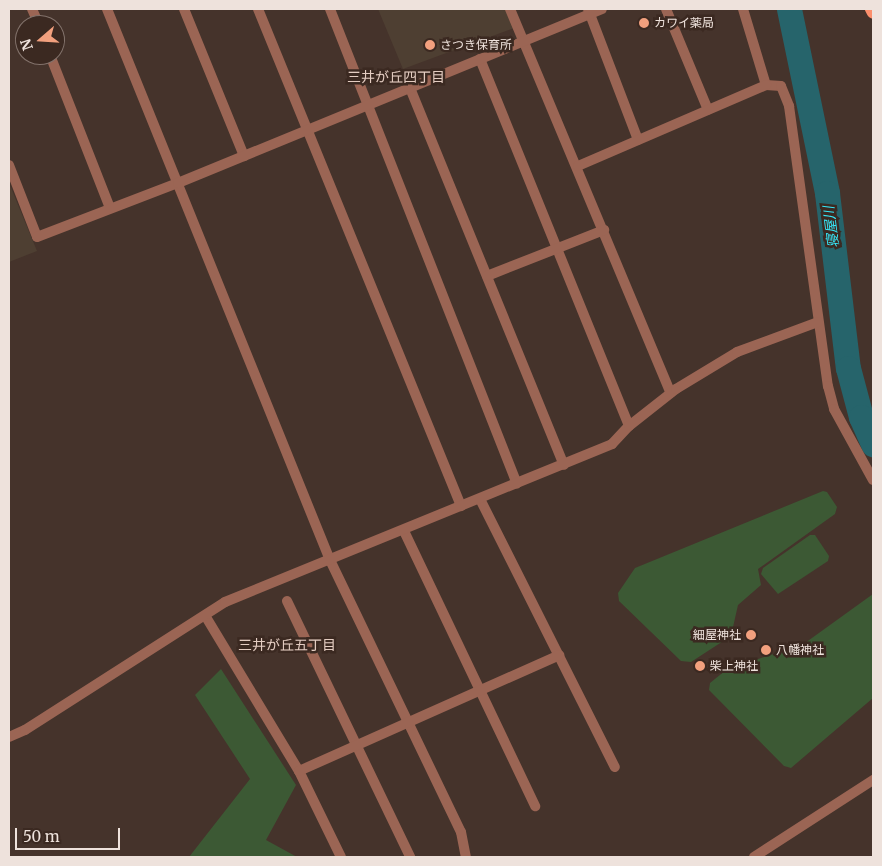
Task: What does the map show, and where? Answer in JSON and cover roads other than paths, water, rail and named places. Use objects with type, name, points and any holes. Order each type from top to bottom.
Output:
[{"type":"main road","points":[[871,9],[873,14]]},
{"type":"street","points":[[107,9],[330,560],[461,832],[466,857]]},
{"type":"street","points":[[184,9],[244,156]]},
{"type":"street","points":[[258,9],[461,506]]},
{"type":"street","points":[[330,9],[517,484]]},
{"type":"street","points":[[510,9],[522,41],[578,166],[671,393]]},
{"type":"street","points":[[9,165],[37,237],[307,131],[589,11],[602,9]]},
{"type":"street","points":[[666,9],[708,110]]},
{"type":"street","points":[[743,9],[766,85]]},
{"type":"street","points":[[589,11],[638,140]]},
{"type":"street","points":[[480,59],[555,248],[629,426]]},
{"type":"street","points":[[54,65],[110,208]]},
{"type":"street","points":[[578,166],[766,85],[782,86],[789,106],[807,218],[818,322],[834,409],[873,480]]},
{"type":"street","points":[[410,88],[564,465]]},
{"type":"street","points":[[487,276],[604,230]]},
{"type":"street","points":[[9,737],[206,617],[225,602],[612,444],[629,426],[671,393],[737,352],[818,322]]},
{"type":"street","points":[[480,499],[615,767]]},
{"type":"street","points":[[404,530],[535,806]]},
{"type":"street","points":[[288,601],[410,857]]},
{"type":"street","points":[[206,617],[299,772],[341,857]]},
{"type":"street","points":[[299,772],[559,656]]},
{"type":"street","points":[[754,857],[871,785]]},
{"type":"waterway","name":"寝屋川","points":[[789,9],[827,193],[848,368],[861,417],[873,444]]},
{"type":"place","name":"カワイ薬局","points":[[644,23]]},
{"type":"place","name":"さつき保育所","points":[[430,45]]},
{"type":"place","name":"細屋神社","points":[[751,635]]},
{"type":"place","name":"八幡神社","points":[[766,650]]},
{"type":"place","name":"柴上神社","points":[[700,666]]},
{"type":"district","name":"三井が丘四丁目","points":[[396,77]]},
{"type":"district","name":"三井が丘五丁目","points":[[287,645]]}]
